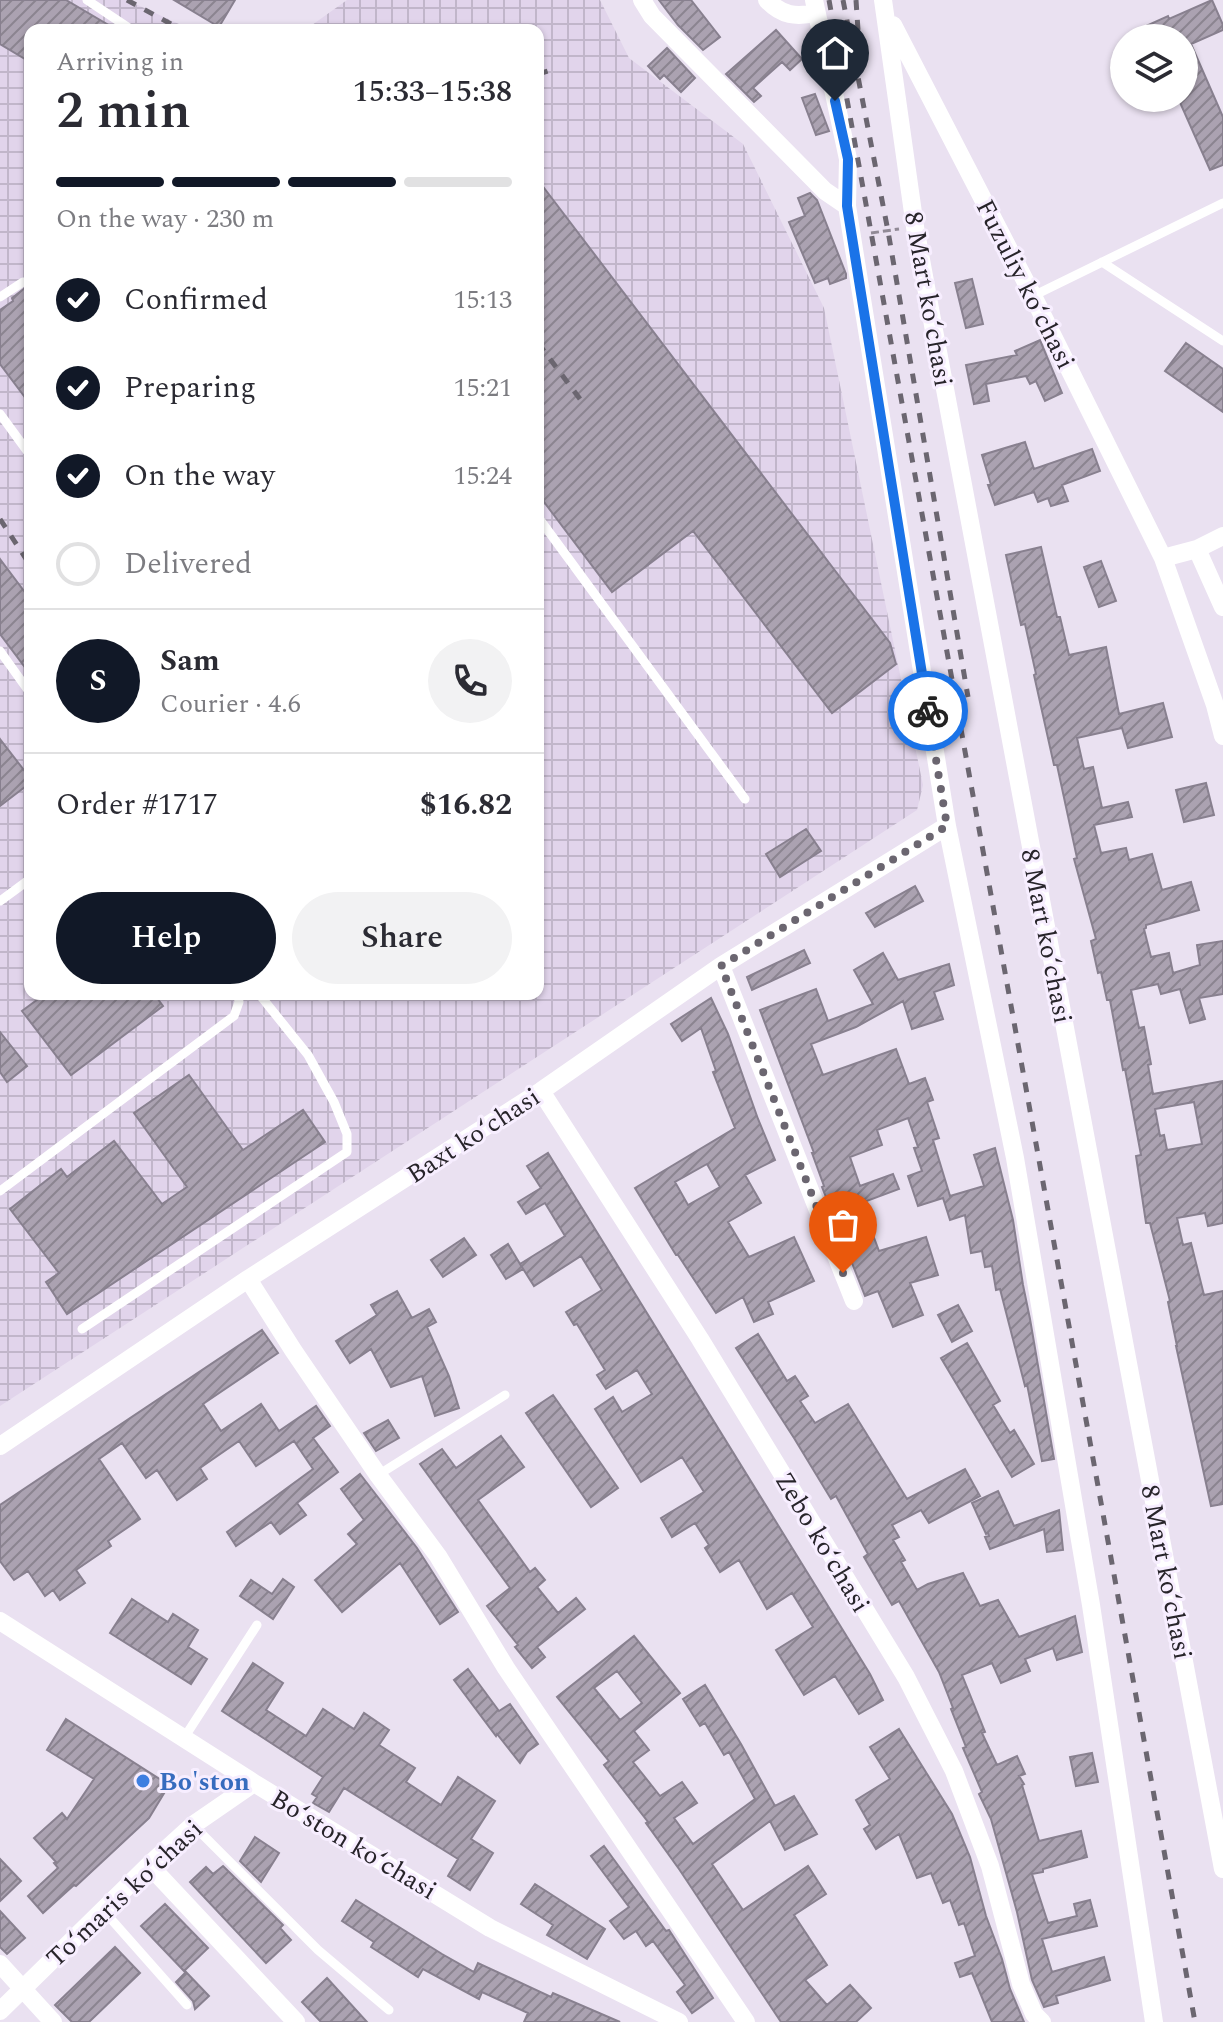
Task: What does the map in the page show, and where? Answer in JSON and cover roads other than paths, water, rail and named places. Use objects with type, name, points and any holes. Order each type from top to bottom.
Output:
[{"type":"street","points":[[642,0],[652,16],[825,191],[847,206]]},
{"type":"street","points":[[767,0],[775,8],[793,16],[815,7],[848,159],[847,206],[851,236],[947,826],[1015,1158],[1091,1605],[1154,2022]]},
{"type":"street","name":"8 Mart koʻchasi","points":[[885,6],[915,227],[1223,1869]]},
{"type":"street","name":"Fuzuliy koʻchasi","points":[[885,6],[1163,558],[1223,736]]},
{"type":"street","points":[[1163,558],[1197,549],[1223,536]]},
{"type":"street","points":[[1197,549],[1223,607]]},
{"type":"street","name":"Baxt koʻchasi","points":[[0,1446],[248,1279],[541,1091],[721,966],[947,826]]},
{"type":"street","points":[[721,966],[854,1301]]},
{"type":"street","name":"Zebo koʻchasi","points":[[541,1091],[700,1339],[906,1677],[954,1771],[990,1866],[1021,1984],[1034,2014],[1042,2022]]},
{"type":"street","points":[[248,1279],[378,1475],[438,1556],[506,1668],[746,2022]]},
{"type":"street","name":"Boʻston koʻchasi","points":[[0,1621],[8,1637],[184,1738],[490,1928],[679,2022]]},
{"type":"street","name":"Toʻmaris koʻchasi","points":[[0,2011],[193,1825],[254,1783]]},
{"type":"street","points":[[149,1865],[296,2022]]},
{"type":"street","points":[[0,1964],[53,2022]]},
{"type":"lane","points":[[87,0],[123,24]]},
{"type":"lane","points":[[1033,296],[1223,203]]},
{"type":"lane","points":[[1102,262],[1223,341]]},
{"type":"lane","points":[[0,297],[23,282]]},
{"type":"lane","points":[[0,414],[24,447]]},
{"type":"lane","points":[[544,525],[745,799]]},
{"type":"lane","points":[[0,651],[24,685]]},
{"type":"lane","points":[[0,901],[24,883]]},
{"type":"lane","points":[[0,1191],[234,1016],[239,1000]]},
{"type":"lane","points":[[82,1329],[347,1152],[347,1134],[334,1102],[308,1055],[264,1000]]},
{"type":"lane","points":[[378,1475],[505,1395]]},
{"type":"lane","points":[[184,1738],[257,1625]]},
{"type":"lane","points":[[193,1825],[318,1950],[389,2010]]},
{"type":"lane","points":[[103,1910],[187,2005]]},
{"type":"railway","points":[[127,0],[171,24]]},
{"type":"railway","points":[[829,0],[1195,2022]]},
{"type":"railway","points":[[843,0],[888,231],[968,697]]},
{"type":"railway","points":[[856,0],[858,30]]},
{"type":"railway","points":[[544,72],[548,71]]},
{"type":"railway","points":[[544,351],[580,399]]},
{"type":"railway","points":[[0,519],[24,556]]},
{"type":"place","name":"Bo'ston","points":[[143,1781]]}]
